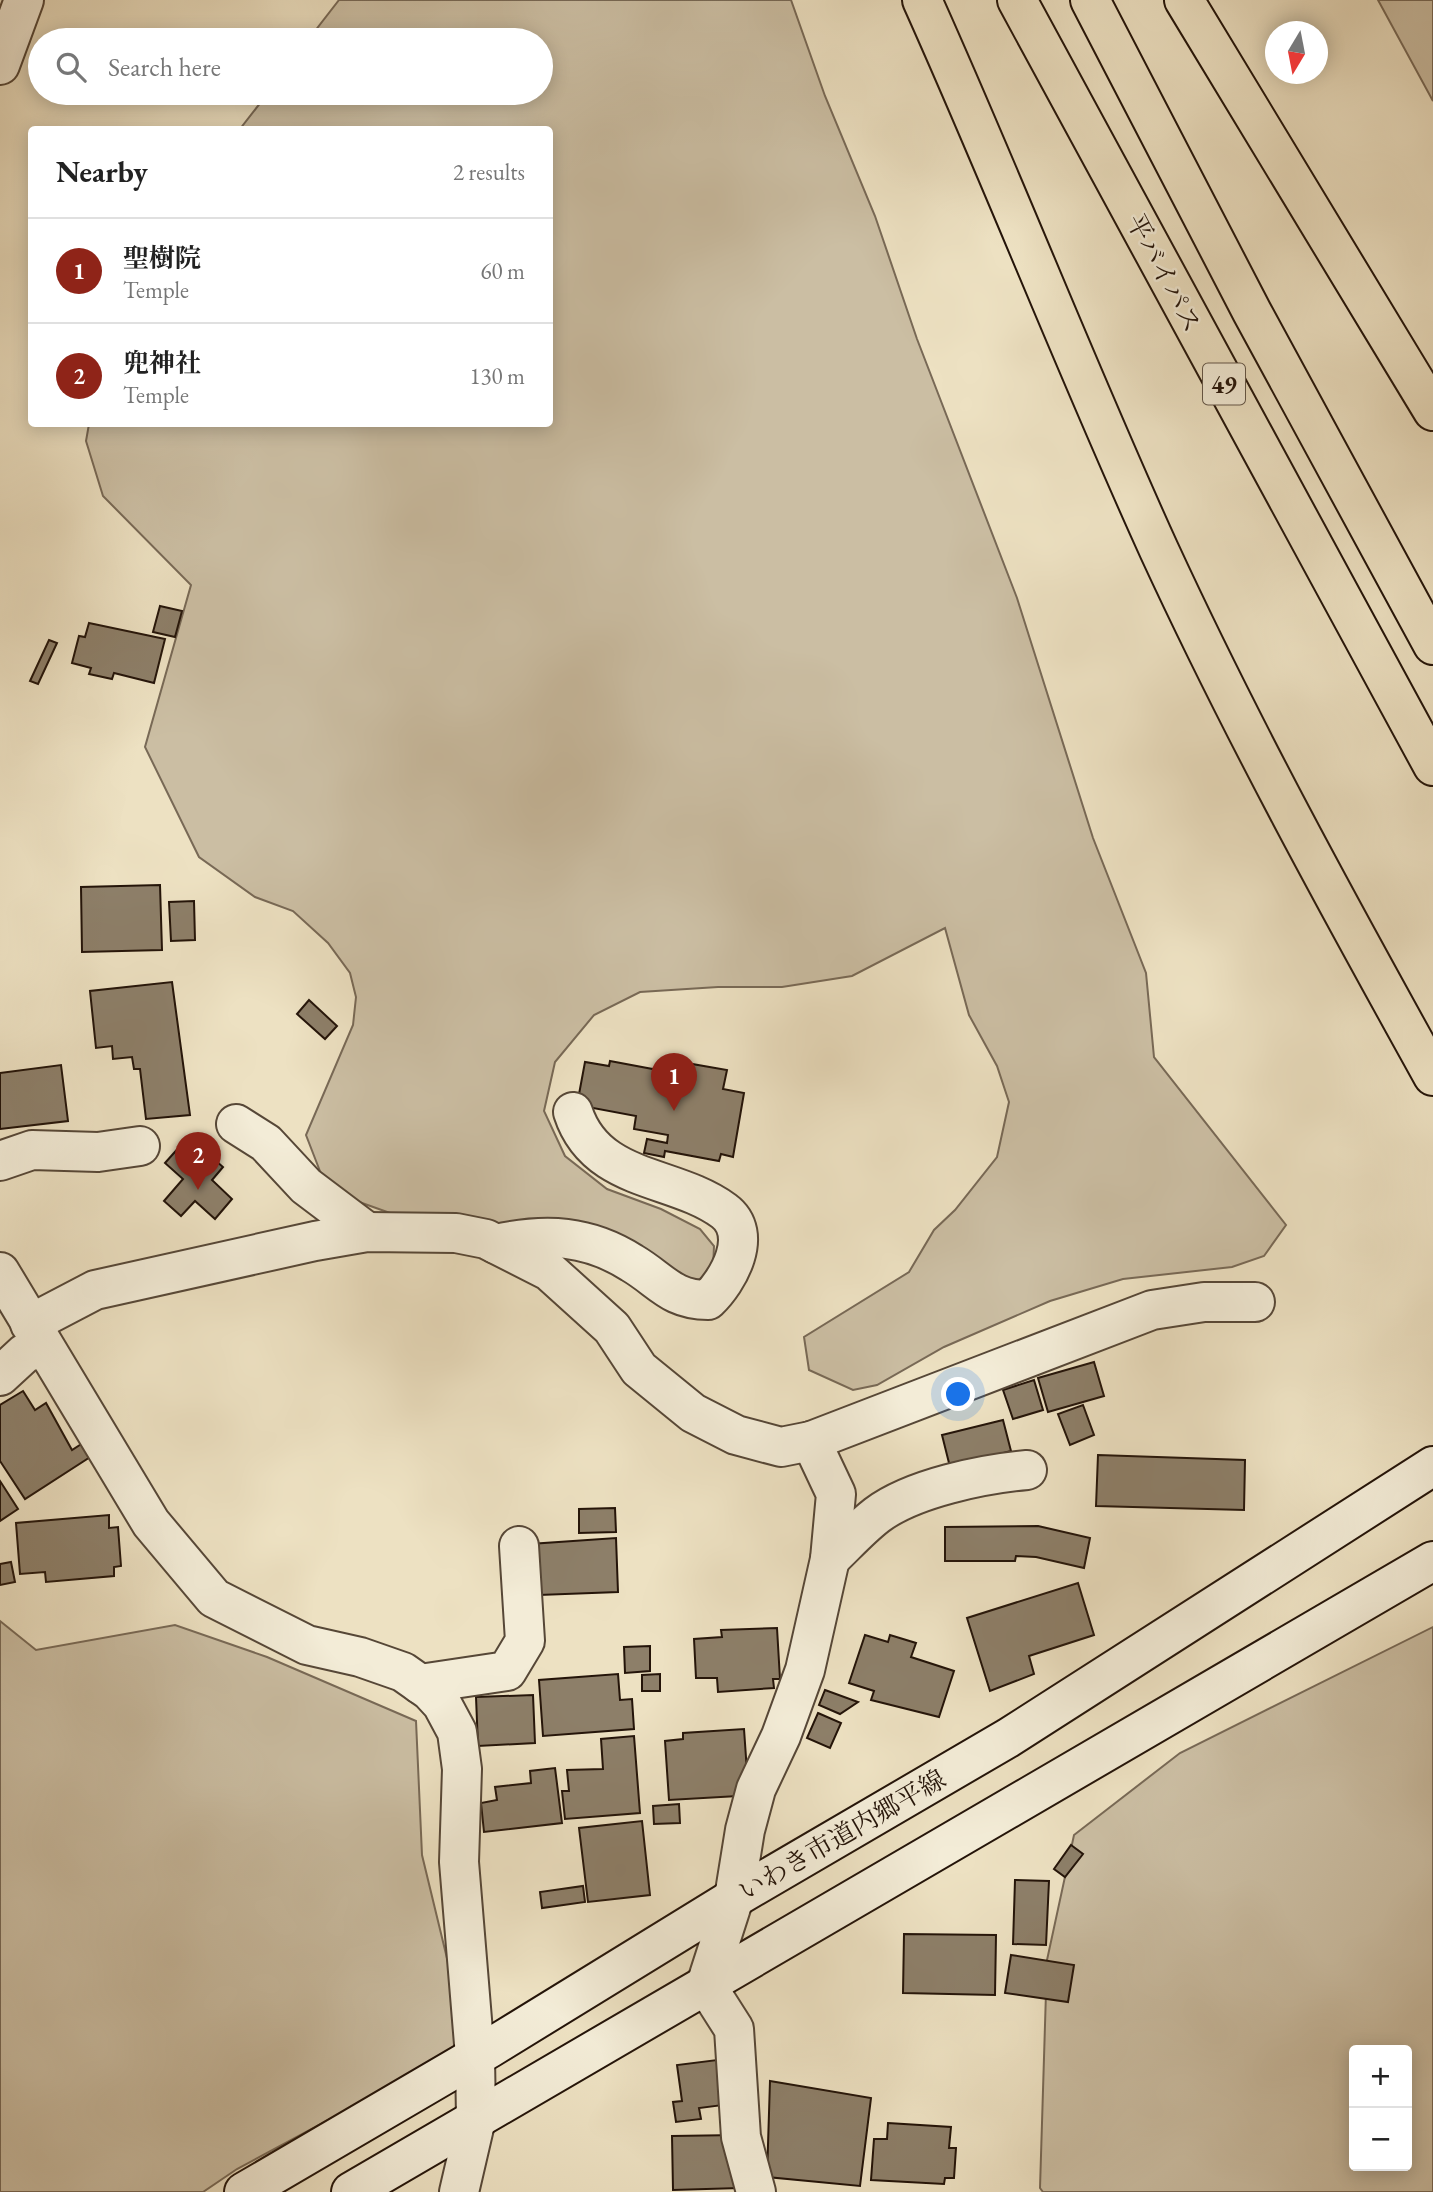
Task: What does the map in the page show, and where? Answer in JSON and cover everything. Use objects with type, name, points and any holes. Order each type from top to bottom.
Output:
[{"type":"highway","points":[[922,0],[1051,306],[1166,564],[1281,800],[1433,1076]]},
{"type":"highway","name":"平バイパス","points":[[1017,0],[1433,766]]},
{"type":"highway","name":"49","points":[[1090,0],[1265,336],[1433,645]]},
{"type":"highway","points":[[1184,0],[1433,411]]},
{"type":"street","points":[[0,65],[24,0]]},
{"type":"street","points":[[496,1244],[532,1236],[556,1236],[599,1245],[632,1262],[673,1294],[688,1300],[708,1300],[723,1283],[738,1245],[738,1233],[727,1213],[613,1163],[579,1132],[573,1112]]},
{"type":"street","points":[[236,1124],[266,1143],[306,1186],[367,1232]]},
{"type":"street","points":[[0,1161],[33,1150],[98,1152],[140,1146]]},
{"type":"street","points":[[0,1376],[25,1353],[37,1335],[95,1290],[367,1232],[456,1233],[496,1244],[549,1270],[612,1328],[639,1369],[693,1412],[736,1435],[781,1447],[811,1441],[1152,1310],[1204,1302],[1255,1302]]},
{"type":"street","points":[[0,1272],[151,1523],[214,1598],[307,1645],[403,1672],[442,1704],[457,1731],[462,1769],[459,1863],[475,2056],[476,2119],[459,2192]]},
{"type":"street","points":[[706,1985],[734,1898],[745,1830],[756,1789],[781,1736],[805,1670],[830,1559],[836,1494],[811,1441]]},
{"type":"street","name":"いわき市道内郷平線","points":[[244,2192],[475,2056],[734,1898],[1008,1738],[1433,1466]]},
{"type":"street","points":[[830,1559],[879,1514],[911,1498],[940,1487],[1027,1470]]},
{"type":"street","points":[[420,1684],[507,1671],[525,1641],[519,1546]]},
{"type":"street","points":[[351,2192],[1433,1561]]},
{"type":"street","points":[[706,1985],[734,2029],[741,2137],[756,2192]]},
{"type":"shaded area","points":[[339,0],[791,0],[825,96],[875,216],[917,339],[1017,598],[1093,838],[1146,973],[1154,1057],[1286,1225],[1264,1256],[1232,1267],[1123,1279],[1050,1301],[944,1347],[877,1385],[853,1390],[809,1370],[804,1337],[909,1272],[934,1230],[955,1210],[997,1157],[1009,1102],[997,1066],[969,1015],[945,928],[852,976],[782,987],[718,987],[640,992],[594,1015],[555,1062],[544,1111],[565,1156],[607,1189],[661,1209],[700,1229],[714,1246],[713,1269],[697,1281],[499,1226],[390,1213],[348,1198],[323,1179],[306,1135],[353,1025],[356,997],[350,973],[328,943],[293,911],[255,897],[199,857],[145,747],[191,585],[103,496],[86,441],[88,427],[553,427],[553,126],[242,126],[259,105],[553,105],[553,28],[317,28]]},
{"type":"shaded area","points":[[1378,0],[1433,0],[1433,101]]},
{"type":"shaded area","points":[[0,1621],[36,1650],[175,1625],[267,1657],[416,1721],[422,1855],[468,2045],[237,2169],[203,2192],[0,2192]]},
{"type":"shaded area","points":[[1433,1627],[1433,2192],[1043,2192],[1040,2188],[1047,1960],[1074,1835],[1180,1753]]},
{"type":"building","points":[[160,606],[182,611],[175,637],[153,632]]},
{"type":"building","points":[[89,623],[165,639],[154,683],[114,673],[112,679],[89,674],[91,668],[72,663],[79,636],[85,637]]},
{"type":"building","points":[[49,640],[57,643],[38,684],[30,681]]},
{"type":"building","points":[[160,885],[162,950],[82,952],[81,887]]},
{"type":"building","points":[[194,901],[195,940],[171,941],[169,902]]},
{"type":"building","points":[[172,982],[190,1115],[146,1119],[140,1069],[134,1069],[132,1057],[113,1059],[112,1046],[96,1048],[90,991]]},
{"type":"building","points":[[309,1000],[337,1026],[325,1039],[297,1014]]},
{"type":"building","points":[[610,1061],[690,1076],[692,1064],[727,1070],[723,1089],[744,1093],[733,1157],[721,1154],[719,1161],[665,1151],[664,1157],[644,1153],[647,1139],[667,1143],[668,1135],[634,1129],[636,1116],[577,1105],[585,1062],[609,1066]]},
{"type":"building","points":[[61,1065],[68,1121],[0,1129],[0,1073]]},
{"type":"building","points":[[182,1144],[202,1161],[208,1154],[223,1167],[212,1180],[232,1199],[215,1219],[195,1201],[181,1216],[164,1201],[183,1179],[165,1163]]},
{"type":"building","points":[[1094,1362],[1104,1396],[1048,1412],[1038,1378]]},
{"type":"building","points":[[1034,1380],[1043,1410],[1013,1419],[1003,1390]]},
{"type":"building","points":[[23,1391],[35,1410],[46,1403],[72,1450],[92,1437],[101,1450],[25,1499],[0,1461],[0,1405]]},
{"type":"building","points":[[1083,1405],[1094,1435],[1070,1445],[1058,1414]]},
{"type":"building","points":[[1003,1420],[1011,1451],[950,1467],[942,1435]]},
{"type":"building","points":[[1098,1455],[1245,1460],[1244,1510],[1096,1506]]},
{"type":"building","points":[[0,1481],[18,1509],[0,1521]]},
{"type":"building","points":[[615,1508],[616,1532],[579,1533],[579,1509]]},
{"type":"building","points":[[109,1515],[109,1528],[118,1527],[121,1566],[114,1567],[114,1576],[46,1582],[45,1572],[20,1574],[16,1523]]},
{"type":"building","points":[[1038,1526],[1090,1538],[1084,1568],[1036,1557],[1016,1556],[1015,1561],[945,1561],[945,1527]]},
{"type":"building","points":[[616,1538],[618,1592],[539,1595],[530,1544]]},
{"type":"building","points":[[11,1562],[15,1582],[0,1585],[0,1564]]},
{"type":"building","points":[[1078,1583],[1094,1635],[1029,1656],[1034,1674],[990,1691],[967,1618]]},
{"type":"building","points":[[777,1628],[780,1679],[773,1679],[774,1688],[718,1692],[717,1678],[696,1678],[694,1639],[722,1637],[721,1630]]},
{"type":"building","points":[[865,1635],[888,1642],[890,1635],[916,1643],[911,1657],[954,1671],[939,1717],[871,1700],[874,1691],[849,1683]]},
{"type":"building","points":[[650,1646],[650,1671],[625,1673],[624,1647]]},
{"type":"building","points":[[618,1674],[620,1700],[632,1699],[634,1729],[543,1736],[539,1680]]},
{"type":"building","points":[[660,1674],[660,1691],[642,1691],[642,1675]]},
{"type":"building","points":[[825,1690],[858,1702],[840,1714],[819,1705]]},
{"type":"building","points":[[533,1695],[535,1743],[478,1746],[476,1697]]},
{"type":"building","points":[[818,1713],[841,1723],[830,1748],[807,1738]]},
{"type":"building","points":[[744,1729],[748,1786],[738,1796],[669,1800],[665,1741],[683,1739],[683,1733]]},
{"type":"building","points":[[634,1736],[640,1813],[565,1819],[562,1791],[569,1791],[567,1770],[603,1769],[601,1739]]},
{"type":"building","points":[[555,1768],[562,1823],[484,1832],[481,1803],[497,1800],[495,1787],[531,1783],[530,1771]]},
{"type":"building","points":[[679,1804],[680,1823],[654,1824],[653,1806]]},
{"type":"building","points":[[642,1821],[650,1895],[588,1902],[579,1828]]},
{"type":"building","points":[[1071,1845],[1083,1854],[1065,1877],[1054,1869]]},
{"type":"building","points":[[1015,1880],[1049,1881],[1046,1945],[1013,1944]]},
{"type":"building","points":[[583,1886],[585,1902],[542,1908],[540,1892]]},
{"type":"building","points":[[904,1934],[996,1935],[995,1995],[903,1993]]},
{"type":"building","points":[[1011,1955],[1074,1965],[1068,2002],[1005,1993]]},
{"type":"building","points":[[725,2059],[731,2104],[699,2108],[701,2119],[676,2122],[673,2102],[682,2101],[677,2065]]},
{"type":"building","points":[[770,2081],[871,2098],[860,2186],[767,2177]]},
{"type":"building","points":[[888,2123],[951,2127],[949,2148],[956,2148],[954,2178],[945,2178],[944,2184],[871,2180],[874,2139],[887,2139]]},
{"type":"building","points":[[738,2135],[740,2188],[673,2190],[672,2136]]},
{"type":"place","name":"聖樹院","points":[[674,1111]]},
{"type":"place","name":"兜神社","points":[[198,1190]]}]
